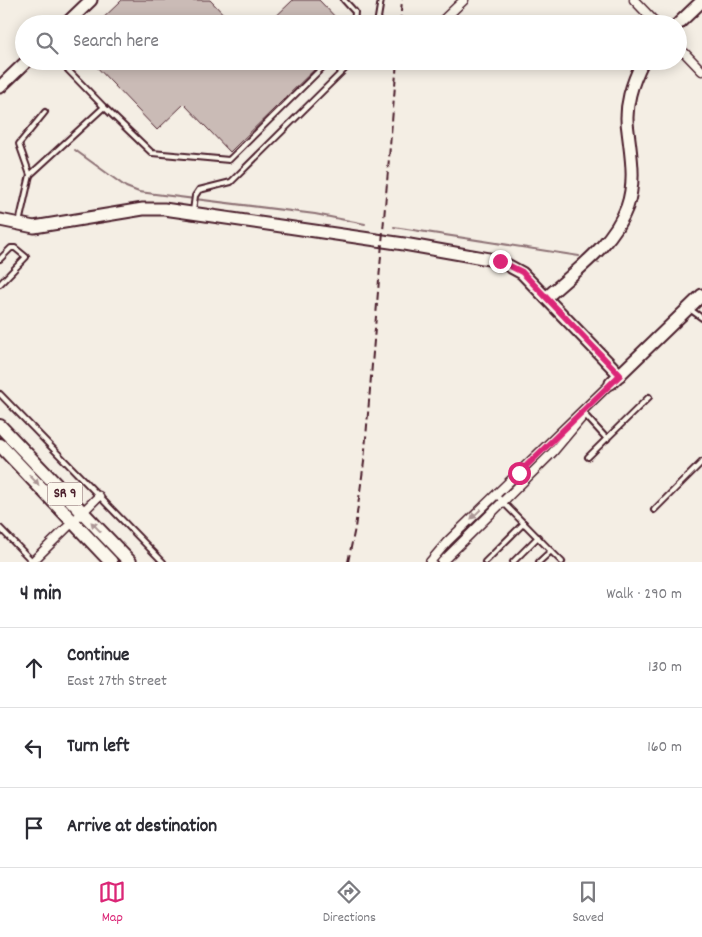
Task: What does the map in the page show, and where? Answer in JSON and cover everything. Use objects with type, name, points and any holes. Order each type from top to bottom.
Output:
[{"type":"main road","name":"SR 9","points":[[0,426],[130,562]]},
{"type":"main road","name":"SR 9","points":[[0,445],[112,562]]},
{"type":"street","points":[[75,15],[91,0]]},
{"type":"street","points":[[448,15],[464,0]]},
{"type":"street","points":[[634,0],[648,15]]},
{"type":"street","points":[[687,15],[702,1]]},
{"type":"street","points":[[687,55],[702,71]]},
{"type":"street","points":[[0,87],[18,70]]},
{"type":"street","points":[[546,298],[612,234],[628,206],[633,174],[627,114],[633,82],[639,70]]},
{"type":"street","points":[[0,220],[34,227],[142,209],[193,208],[500,261],[522,272],[620,375]]},
{"type":"street","points":[[442,562],[499,498],[702,295]]},
{"type":"street","points":[[430,562],[447,542],[553,452],[612,383]]},
{"type":"street","points":[[32,562],[99,496]]},
{"type":"lane","points":[[344,0],[355,12],[355,15]]},
{"type":"lane","points":[[379,15],[381,0]]},
{"type":"lane","points":[[68,70],[152,152],[229,160],[320,70]]},
{"type":"lane","points":[[193,208],[195,196],[201,188],[231,182],[241,174],[344,70]]},
{"type":"lane","points":[[30,175],[104,107]]},
{"type":"lane","points":[[18,225],[30,175],[19,144],[45,112]]},
{"type":"lane","points":[[0,259],[11,248],[15,248],[26,257],[0,284]]},
{"type":"lane","points":[[689,308],[702,318]]},
{"type":"lane","points":[[0,394],[162,562]]},
{"type":"lane","points":[[588,457],[649,397]]},
{"type":"lane","points":[[585,415],[607,439]]},
{"type":"lane","points":[[654,510],[702,462]]},
{"type":"lane","points":[[499,498],[562,562]]},
{"type":"lane","points":[[485,562],[524,523]]},
{"type":"lane","points":[[0,528],[32,562]]},
{"type":"lane","points":[[513,562],[538,537]]},
{"type":"lane","points":[[539,562],[551,550]]},
{"type":"building","points":[[122,0],[210,0],[224,15],[106,15]]},
{"type":"building","points":[[293,0],[319,0],[333,15],[277,15]]},
{"type":"building","points":[[100,70],[314,70],[230,152],[184,104],[157,130]]},
{"type":"waterway","points":[[75,150],[126,187],[139,192],[315,214],[365,224]]},
{"type":"waterway","points":[[394,227],[579,256]]},
{"type":"waterway","points":[[594,261],[599,263]]},
{"type":"railway","points":[[401,15],[402,0]]},
{"type":"railway","points":[[348,562],[355,528],[364,462],[396,70]]},
{"type":"route","points":[[500,261],[522,272],[620,375],[519,473]]}]
